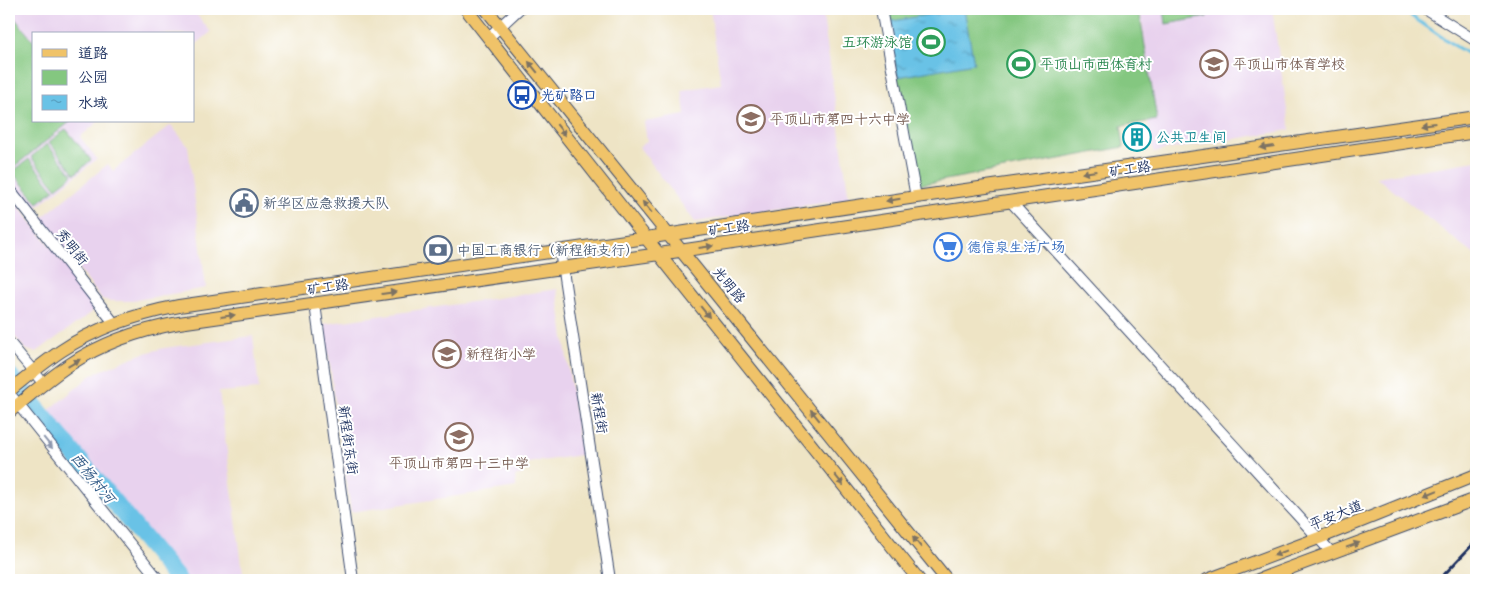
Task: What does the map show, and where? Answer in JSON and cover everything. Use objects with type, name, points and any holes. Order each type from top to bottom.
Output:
[{"type":"main road","points":[[466,9],[919,580]]},
{"type":"main road","name":"光明路","points":[[486,9],[947,580]]},
{"type":"main road","name":"矿工路","points":[[9,392],[60,351],[114,323],[150,312],[179,306],[916,197],[1476,118]]},
{"type":"main road","name":"矿工路","points":[[13,408],[70,364],[103,346],[138,332],[179,323],[682,251],[1476,132]]},
{"type":"main road","name":"平安大道","points":[[1207,580],[1476,475]]},
{"type":"main road","points":[[1258,580],[1476,500]]},
{"type":"street","points":[[489,37],[519,9]]},
{"type":"street","points":[[881,9],[916,197]]},
{"type":"street","points":[[1425,9],[1476,41]]},
{"type":"street","name":"秀明街","points":[[9,188],[114,323]]},
{"type":"street","points":[[1011,202],[1332,552]]},
{"type":"street","name":"新程街","points":[[560,251],[610,580]]},
{"type":"street","name":"新程街东街","points":[[316,304],[352,580]]},
{"type":"street","points":[[9,342],[29,375],[40,388]]},
{"type":"street","points":[[9,392],[13,408],[159,580]]},
{"type":"shaded area","points":[[9,9],[192,9],[211,32],[195,45],[195,32],[32,32],[32,122],[98,122],[80,137],[97,159],[32,211],[9,183]]},
{"type":"shaded area","name":"平顶山市第四十六中学","points":[[710,9],[822,9],[849,199],[695,222],[639,147],[647,141],[644,122],[685,115],[682,90],[721,84]]},
{"type":"shaded area","name":"平顶山市体育学校","points":[[1140,9],[1272,9],[1290,130],[1153,152],[1148,121],[1157,120]]},
{"type":"shaded area","points":[[171,125],[188,146],[206,288],[131,301],[109,301],[102,299],[39,220],[108,164],[113,171]]},
{"type":"shaded area","points":[[1476,161],[1476,256],[1376,177]]},
{"type":"shaded area","points":[[9,194],[95,303],[91,313],[34,352],[25,349],[9,329]]},
{"type":"shaded area","points":[[557,289],[581,455],[522,464],[523,474],[515,476],[516,487],[351,512],[324,324]]},
{"type":"shaded area","points":[[253,336],[259,389],[219,392],[244,580],[189,580],[48,411],[93,374],[138,355],[164,348]]},
{"type":"green space","name":"平顶山市西体育村","points":[[884,9],[1139,9],[1157,120],[1121,126],[1124,147],[918,185]]},
{"type":"green space","points":[[1164,9],[1205,9],[1207,17],[1166,24]]},
{"type":"green space","points":[[9,11],[32,40],[32,122],[70,122],[10,170]]},
{"type":"green space","points":[[66,129],[91,160],[75,174],[49,142]]},
{"type":"green space","points":[[47,144],[73,175],[56,188],[31,157]]},
{"type":"green space","points":[[29,159],[54,190],[38,203],[12,172]]},
{"type":"water","name":"五环游泳馆","points":[[964,9],[974,63],[898,77],[888,22]]},
{"type":"waterway","points":[[1401,9],[1476,59]]},
{"type":"waterway","name":"西杨村河","points":[[9,375],[178,580]]},
{"type":"railway","points":[[1439,580],[1476,541]]},
{"type":"place","name":"五环游泳馆","points":[[931,42]]},
{"type":"place","name":"平顶山市西体育村","points":[[1021,64]]},
{"type":"place","name":"平顶山市体育学校","points":[[1214,64]]},
{"type":"place","name":"光矿路口","points":[[522,95]]},
{"type":"place","name":"平顶山市第四十六中学","points":[[751,119]]},
{"type":"place","name":"公共卫生间","points":[[1137,137]]},
{"type":"place","name":"新华区应急救援大队","points":[[244,203]]},
{"type":"place","name":"德信泉生活广场","points":[[948,247]]},
{"type":"place","name":"中国工商银行（新程街支行）","points":[[438,250]]},
{"type":"place","name":"新程街小学","points":[[447,354]]},
{"type":"place","name":"平顶山市第四十三中学","points":[[459,437]]}]
